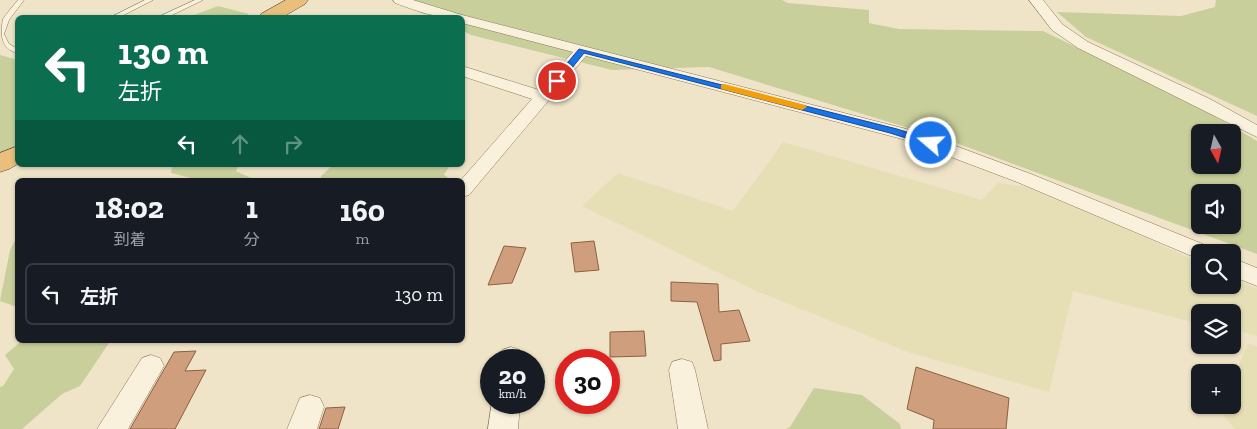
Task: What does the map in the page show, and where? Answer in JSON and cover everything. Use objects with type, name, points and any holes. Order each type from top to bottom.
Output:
[{"type":"highway","points":[[273,15],[299,0]]},
{"type":"highway","points":[[0,164],[15,155]]},
{"type":"street","points":[[400,0],[446,15]]},
{"type":"street","points":[[1036,0],[1056,27],[1083,45],[1204,103],[1257,132]]},
{"type":"street","points":[[465,20],[912,136],[1024,178],[1191,247]]},
{"type":"street","points":[[465,188],[582,50]]},
{"type":"street","points":[[465,72],[544,96]]},
{"type":"street","points":[[1241,270],[1257,278]]},
{"type":"street","points":[[112,429],[151,366]]},
{"type":"street","points":[[682,370],[694,429]]},
{"type":"street","points":[[503,429],[505,414]]},
{"type":"lane","points":[[15,51],[4,45],[1,34],[6,20],[21,0]]},
{"type":"lane","points":[[118,15],[150,0]]},
{"type":"lane","points":[[166,15],[200,0]]},
{"type":"shaded area","points":[[783,142],[982,200],[998,183],[1027,187],[1112,222],[1191,259],[1191,294],[1241,294],[1241,282],[1257,289],[1257,336],[1241,331],[1241,304],[1191,304],[1191,322],[1073,291],[1049,392],[908,352],[754,290],[582,206],[618,173],[733,211]]},
{"type":"shaded area","points":[[1248,343],[1257,347],[1257,429],[1235,429],[1222,414],[1241,414],[1241,364],[1239,364]]},
{"type":"green space","points":[[398,0],[782,0],[788,3],[869,10],[869,23],[899,29],[1043,31],[1199,107],[1228,124],[1191,124],[1191,174],[1241,174],[1241,132],[1257,141],[1257,254],[1241,248],[1241,244],[1230,244],[1203,234],[1241,234],[1241,184],[1191,184],[1191,230],[951,141],[709,67],[612,70],[471,35],[465,32],[465,15],[428,15]]},
{"type":"green space","points":[[1216,0],[1257,0],[1257,116],[1086,37],[1057,12],[1181,16],[1215,7]]},
{"type":"green space","points":[[218,6],[249,14],[247,15],[194,15]]},
{"type":"green space","points":[[0,55],[15,59],[15,146],[0,155]]},
{"type":"green space","points":[[172,167],[238,167],[236,171],[251,178],[191,178],[171,173]]},
{"type":"green space","points":[[331,167],[449,167],[444,175],[448,178],[322,178],[321,176]]},
{"type":"green space","points":[[15,241],[15,306],[0,301],[10,250]]},
{"type":"green space","points":[[19,343],[109,343],[80,386],[62,394],[22,429],[0,429],[0,387],[3,386],[14,369],[5,355]]},
{"type":"green space","points":[[814,388],[862,395],[900,424],[901,429],[786,429],[790,427]]},
{"type":"building","points":[[594,241],[599,270],[575,272],[571,243]]},
{"type":"building","points":[[504,246],[526,248],[512,283],[488,285]]},
{"type":"building","points":[[671,282],[718,284],[719,312],[739,310],[750,341],[721,344],[721,360],[714,361],[697,302],[671,301]]},
{"type":"building","points":[[644,331],[646,356],[620,357],[620,349],[610,349],[610,332]]},
{"type":"building","points":[[196,351],[185,371],[206,370],[175,429],[130,429],[174,352]]},
{"type":"building","points":[[916,367],[1009,398],[1006,429],[933,429],[934,420],[907,409]]},
{"type":"building","points":[[345,407],[338,429],[319,429],[326,408]]},
{"type":"slow traffic","points":[[724,87],[802,107]]},
{"type":"route","points":[[557,81],[582,50],[912,136],[931,143]]}]
